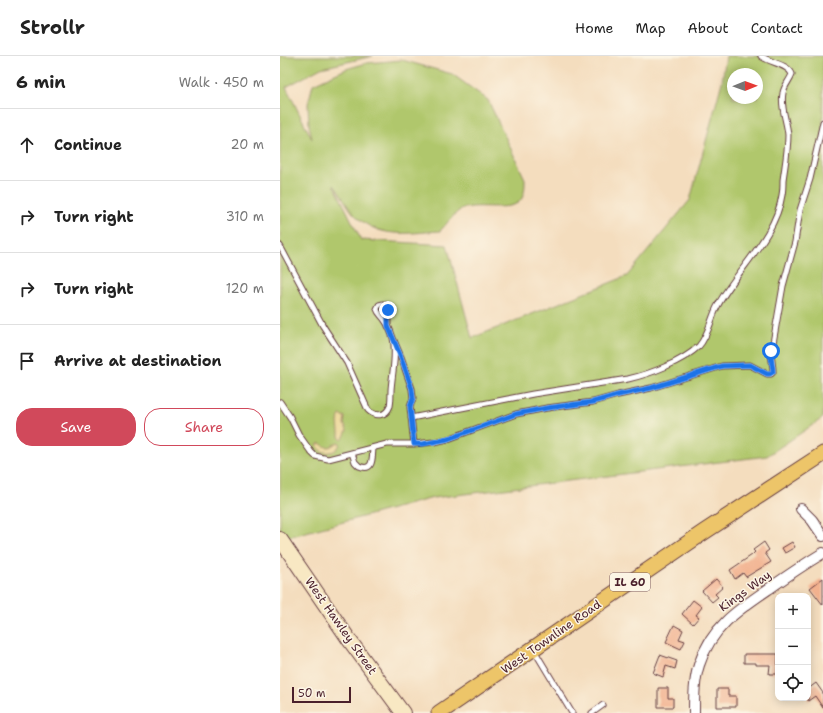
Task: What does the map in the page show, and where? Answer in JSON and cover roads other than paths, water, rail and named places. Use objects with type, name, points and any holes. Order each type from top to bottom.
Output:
[{"type":"main road","name":"West Townline Road","points":[[439,713],[704,532],[823,454]]},
{"type":"street","points":[[801,509],[812,520],[823,536]]},
{"type":"street","name":"West Hawley Street","points":[[280,539],[350,641],[403,713]]},
{"type":"street","name":"Kings Way","points":[[694,713],[695,683],[698,666],[710,641],[720,626],[737,610],[823,552]]},
{"type":"lane","points":[[411,418],[447,410],[509,400],[533,394],[628,380],[674,362],[692,352],[700,344],[720,301],[759,247],[775,217],[782,196],[788,132],[782,101],[785,86],[792,74],[789,69],[770,62],[761,56]]},
{"type":"lane","points":[[280,402],[306,446],[315,456],[328,459],[387,444],[423,444],[448,439],[516,414],[593,402],[651,388],[722,366],[750,365],[767,374],[770,374],[773,372],[770,358],[782,293],[795,242],[800,210],[810,179],[823,122]]},
{"type":"lane","points":[[280,246],[323,326],[354,377],[368,410],[372,414],[382,414],[390,407],[393,366],[393,338]]},
{"type":"lane","points":[[388,326],[412,389],[413,398],[410,407],[414,444]]},
{"type":"lane","points":[[352,453],[355,462],[359,466],[366,467],[372,463],[373,448]]},
{"type":"lane","points":[[533,649],[572,713]]},
{"type":"lane","points":[[592,713],[603,704]]}]
